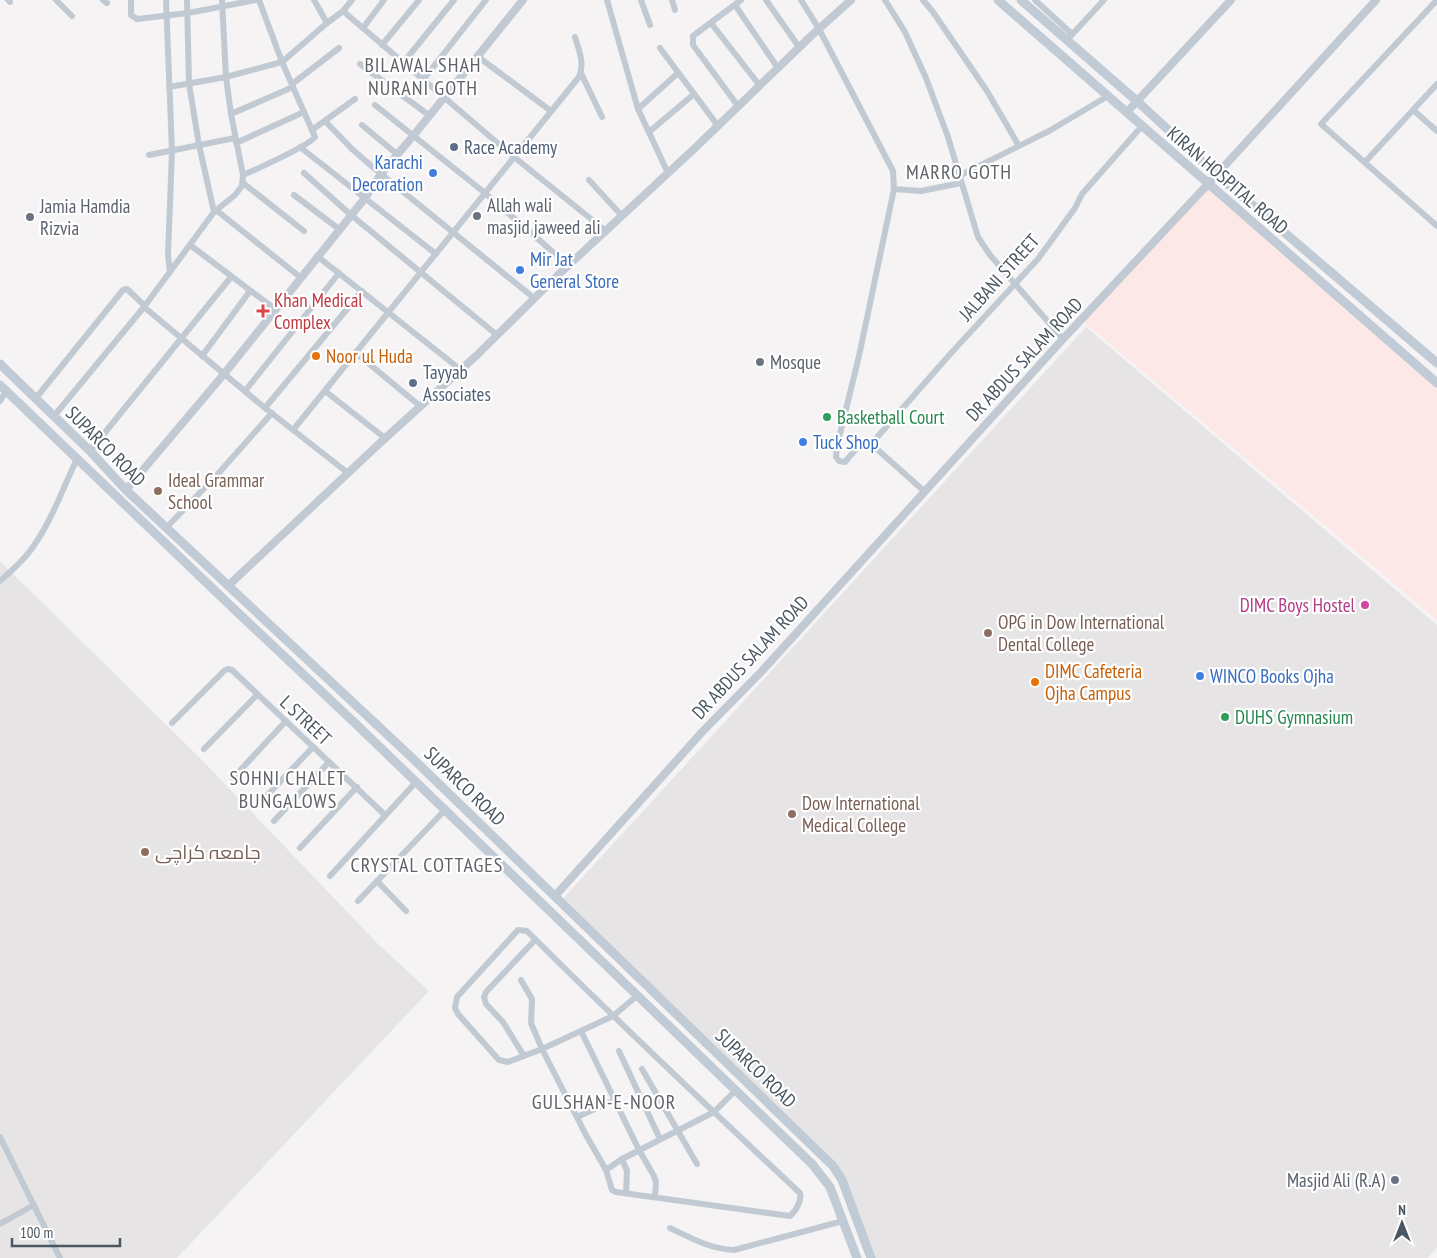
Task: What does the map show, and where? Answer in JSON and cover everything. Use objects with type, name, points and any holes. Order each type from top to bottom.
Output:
[{"type":"main road","name":"KIRAN HOSPITAL ROAD","points":[[998,0],[1384,338],[1437,382]]},
{"type":"main road","name":"KIRAN HOSPITAL ROAD","points":[[1021,0],[1070,37],[1216,174],[1437,363]]},
{"type":"main road","points":[[1384,338],[1394,327]]},
{"type":"main road","name":"SUPARCO ROAD","points":[[0,364],[90,451],[126,490],[230,585],[555,896],[833,1166],[842,1180],[871,1258]]},
{"type":"main road","name":"SUPARCO ROAD","points":[[3,388],[620,977],[824,1176],[857,1258]]},
{"type":"main road","points":[[22,405],[34,396]]},
{"type":"main road","points":[[131,509],[138,500]]},
{"type":"main road","points":[[358,726],[366,716]]},
{"type":"main road","points":[[620,977],[628,968]]},
{"type":"street","points":[[56,0],[72,16]]},
{"type":"street","points":[[131,0],[131,15],[134,18],[188,13],[222,3],[257,0],[314,138],[243,176]]},
{"type":"street","points":[[166,0],[172,151],[168,255],[170,272]]},
{"type":"street","points":[[187,0],[189,84],[199,145],[215,211],[300,277]]},
{"type":"street","points":[[314,0],[327,22]]},
{"type":"street","points":[[169,87],[226,77],[282,62],[327,22],[344,11],[352,0]]},
{"type":"street","points":[[363,28],[384,0]]},
{"type":"street","points":[[382,45],[419,0]]},
{"type":"street","points":[[403,63],[454,0]]},
{"type":"street","points":[[423,80],[486,0]]},
{"type":"street","points":[[126,490],[224,374],[365,198],[381,174],[414,136],[523,0]]},
{"type":"street","points":[[607,0],[638,109],[668,173]]},
{"type":"street","points":[[641,0],[650,25]]},
{"type":"street","points":[[672,0],[675,10]]},
{"type":"street","points":[[738,106],[692,42],[693,36],[741,0]]},
{"type":"street","points":[[766,0],[800,47]]},
{"type":"street","points":[[801,0],[819,29],[892,171],[894,190],[859,356],[837,446],[837,459],[840,462],[845,462],[861,442],[872,443],[924,491]]},
{"type":"street","points":[[230,585],[385,438],[461,370],[568,265],[851,0]]},
{"type":"street","points":[[885,0],[905,32],[926,78],[948,137],[978,237],[990,255],[1063,339]]},
{"type":"street","points":[[923,0],[987,91],[1018,146]]},
{"type":"street","points":[[1035,0],[1070,37],[1104,0]]},
{"type":"street","points":[[1127,112],[1231,0]]},
{"type":"street","name":"DR ABDUS SALAM ROAD","points":[[555,896],[703,731],[762,670],[1063,339],[1376,0]]},
{"type":"street","points":[[1437,0],[1321,124],[1437,226]]},
{"type":"street","points":[[54,416],[144,306],[215,211],[235,195],[242,186],[243,176],[226,77],[222,3]]},
{"type":"street","points":[[735,5],[778,68]]},
{"type":"street","points":[[344,11],[514,157],[606,231]]},
{"type":"street","points":[[711,23],[760,86]]},
{"type":"street","points":[[575,37],[582,62],[581,74],[602,117]]},
{"type":"street","points":[[231,114],[293,85],[339,48]]},
{"type":"street","points":[[660,48],[718,126]]},
{"type":"street","points":[[477,56],[551,111]]},
{"type":"street","points":[[360,64],[430,116]]},
{"type":"street","points":[[638,109],[678,73]]},
{"type":"street","points":[[293,430],[581,74]]},
{"type":"street","points":[[1365,162],[1437,84]]},
{"type":"street","points":[[649,132],[694,94]]},
{"type":"street","points":[[959,176],[1049,131],[1108,96]]},
{"type":"street","points":[[312,130],[354,100]]},
{"type":"street","points":[[375,106],[485,193],[568,265]]},
{"type":"street","points":[[1413,110],[1437,131]]},
{"type":"street","points":[[149,155],[236,140],[304,112]]},
{"type":"street","points":[[325,121],[352,149],[381,174],[534,298]]},
{"type":"street","points":[[362,125],[398,155]]},
{"type":"street","name":"JALBANI STREET","points":[[872,443],[1038,259],[1075,208],[1082,194],[1142,126]]},
{"type":"street","points":[[300,147],[436,254]]},
{"type":"street","points":[[304,173],[497,335]]},
{"type":"street","points":[[589,180],[622,216]]},
{"type":"street","points":[[243,183],[304,231]]},
{"type":"street","points":[[894,190],[921,192],[961,183]]},
{"type":"street","points":[[294,195],[339,229]]},
{"type":"street","points":[[190,245],[275,310]]},
{"type":"street","points":[[317,256],[461,370]]},
{"type":"street","points":[[245,391],[339,273]]},
{"type":"street","points":[[90,451],[231,277]]},
{"type":"street","points":[[34,396],[123,290],[127,289],[181,339],[348,473]]},
{"type":"street","points":[[202,356],[250,291]]},
{"type":"street","points":[[265,408],[362,291]]},
{"type":"street","points":[[356,353],[420,406]]},
{"type":"street","points":[[0,401],[3,388]]},
{"type":"street","points":[[326,391],[385,438]]},
{"type":"street","points":[[167,528],[272,413]]},
{"type":"street","points":[[0,582],[29,553],[50,520],[61,491],[78,459]]},
{"type":"street","name":"L STREET","points":[[172,723],[225,670],[232,670],[385,814]]},
{"type":"street","points":[[204,749],[257,695]]},
{"type":"street","points":[[233,778],[286,721]]},
{"type":"street","points":[[258,805],[312,746]]},
{"type":"street","points":[[274,821],[329,762]]},
{"type":"street","points":[[330,876],[416,782]]},
{"type":"street","points":[[300,848],[357,787]]},
{"type":"street","points":[[358,900],[445,810]]},
{"type":"street","points":[[377,881],[406,911]]},
{"type":"street","points":[[521,980],[532,999],[531,1023],[542,1049],[606,1170],[612,1190],[626,1194],[788,1216],[793,1214],[800,1200],[800,1193],[613,1016],[524,930],[518,930],[457,997],[455,1008],[458,1014],[499,1060],[508,1062],[542,1049],[613,1016],[638,995]]},
{"type":"street","points":[[524,1056],[503,1022],[486,1004],[484,994],[535,940]]},
{"type":"street","points":[[581,1031],[639,1150],[654,1176],[656,1182],[655,1197]]},
{"type":"street","points":[[618,1051],[660,1139]]},
{"type":"street","points":[[642,1069],[697,1164]]},
{"type":"street","points":[[606,1170],[622,1159],[714,1112],[736,1090]]},
{"type":"street","points":[[577,1118],[615,1100]]},
{"type":"street","points":[[0,1137],[60,1258]]},
{"type":"street","points":[[622,1159],[627,1171],[626,1194]]},
{"type":"street","points":[[0,1224],[34,1206]]},
{"type":"street","points":[[670,1228],[710,1247],[734,1250],[843,1221]]},
{"type":"shaded area","points":[[1208,184],[1437,383],[1437,620],[1083,321]]},
{"type":"shaded area","points":[[1086,327],[1437,625],[1437,1247],[1428,1258],[872,1258],[842,1179],[560,902]]},
{"type":"shaded area","name":"جامعہ کراچی","points":[[0,561],[202,760],[377,943],[429,991],[177,1258],[0,1258]]},
{"type":"place","name":"Race Academy","points":[[454,147]]},
{"type":"place","name":"Karachi Decoration","points":[[433,173]]},
{"type":"place","name":"Allah wali masjid jaweed ali","points":[[477,216]]},
{"type":"place","name":"Jamia Hamdia Rizvia","points":[[30,217]]},
{"type":"place","name":"Mir Jat General Store","points":[[520,270]]},
{"type":"place","name":"Khan Medical Complex","points":[[263,311]]},
{"type":"place","name":"Noor ul Huda","points":[[316,356]]},
{"type":"place","name":"Mosque","points":[[760,362]]},
{"type":"place","name":"Tayyab Associates","points":[[413,383]]},
{"type":"place","name":"Basketball Court","points":[[827,417]]},
{"type":"place","name":"Tuck Shop","points":[[803,442]]},
{"type":"place","name":"Ideal Grammar School","points":[[158,491]]},
{"type":"place","name":"DIMC Boys Hostel","points":[[1365,605]]},
{"type":"place","name":"OPG in Dow International Dental College","points":[[988,633]]},
{"type":"place","name":"WINCO Books Ojha","points":[[1200,676]]},
{"type":"place","name":"DIMC Cafeteria Ojha Campus","points":[[1035,682]]},
{"type":"place","name":"DUHS Gymnasium","points":[[1225,717]]},
{"type":"place","name":"Dow International Medical College","points":[[792,814]]},
{"type":"place","name":"جامعہ کراچی","points":[[145,852]]},
{"type":"place","name":"Masjid Ali (R.A)","points":[[1395,1180]]},
{"type":"district","name":"BILAWAL SHAH NURANI GOTH","points":[[423,76]]},
{"type":"district","name":"MARRO GOTH","points":[[959,172]]},
{"type":"district","name":"SOHNI CHALET BUNGALOWS","points":[[288,790]]},
{"type":"district","name":"CRYSTAL COTTAGES","points":[[427,865]]},
{"type":"district","name":"GULSHAN-E-NOOR","points":[[604,1102]]}]
